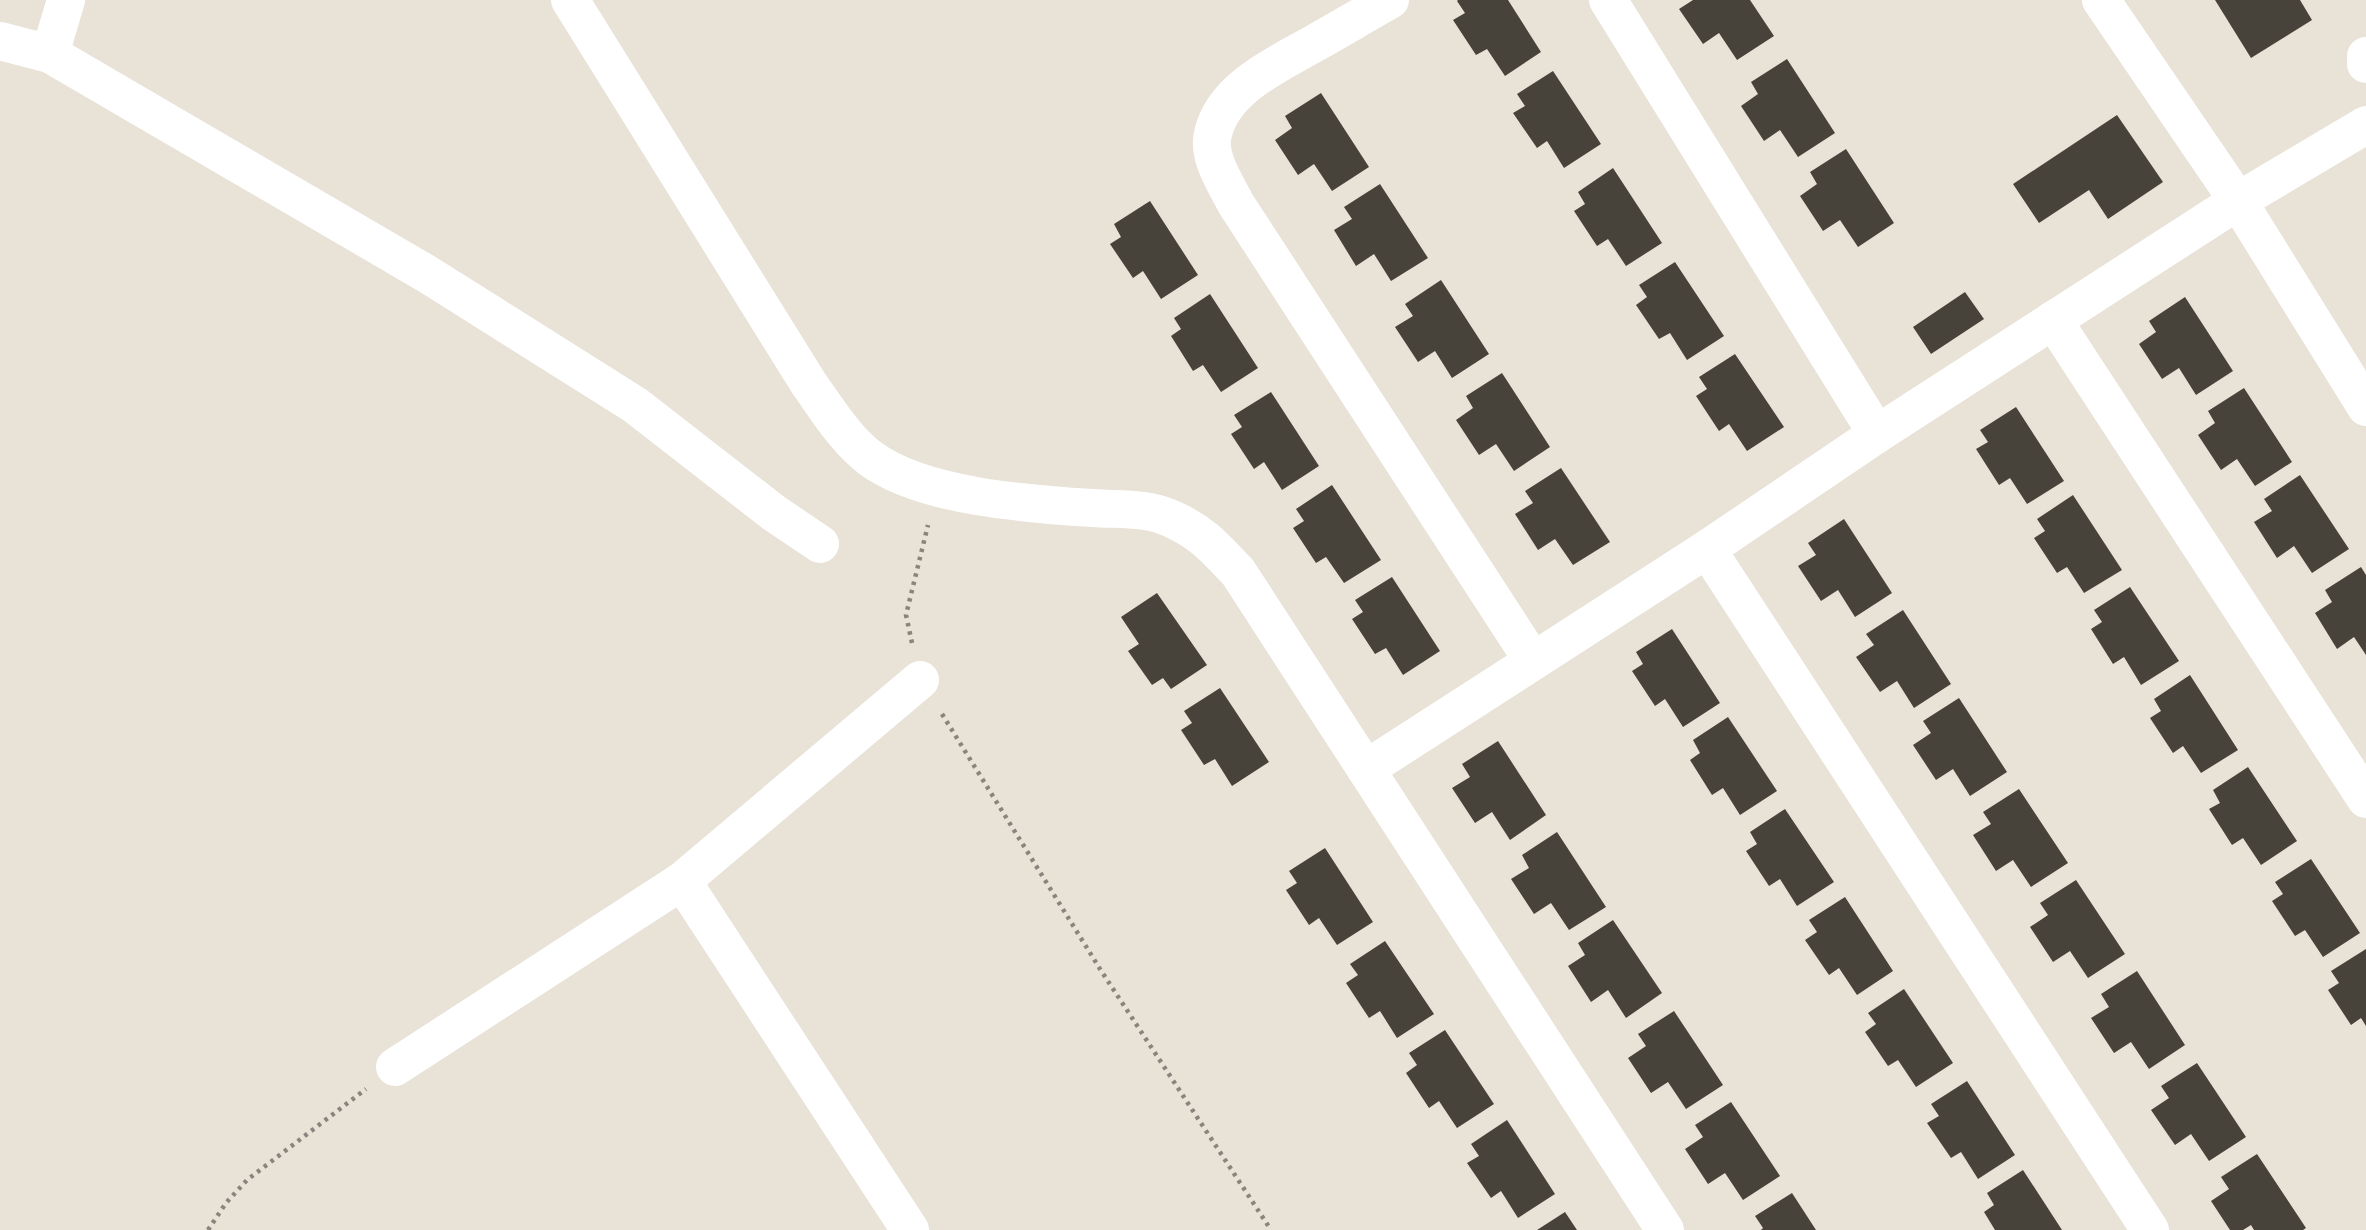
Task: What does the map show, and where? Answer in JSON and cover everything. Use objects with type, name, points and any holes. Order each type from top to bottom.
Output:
[{"type":"street","points":[[50,54],[65,0]]},
{"type":"street","points":[[570,0],[828,411],[871,458],[900,474],[937,487],[1004,501],[1133,508],[1170,518],[1203,536],[1238,572],[1665,1230]]},
{"type":"street","points":[[1390,0],[1270,69],[1240,91],[1220,114],[1212,136],[1216,165],[1236,204],[1534,661]]},
{"type":"street","points":[[1608,0],[1877,434]]},
{"type":"street","points":[[2101,0],[2238,201],[2366,407]]},
{"type":"street","points":[[0,41],[50,54],[427,274],[635,405],[774,513],[820,544]]},
{"type":"street","points":[[2366,56],[2366,64]]},
{"type":"street","points":[[1366,769],[1707,549],[2053,320],[2238,201],[2366,125]]},
{"type":"street","points":[[2053,320],[2366,799]]},
{"type":"street","points":[[1707,549],[2150,1230]]},
{"type":"street","points":[[395,1067],[682,881],[920,680]]},
{"type":"street","points":[[682,881],[910,1230]]},
{"type":"path","points":[[937,487],[906,615],[920,680],[1100,969],[1271,1230]]},
{"type":"path","points":[[208,1230],[226,1203],[247,1180],[395,1067]]},
{"type":"building","points":[[1458,0],[1508,0],[1541,52],[1505,76],[1487,49],[1476,55],[1453,20],[1465,13]]},
{"type":"building","points":[[1693,0],[1750,0],[1774,36],[1737,60],[1719,33],[1703,44],[1679,9]]},
{"type":"building","points":[[2215,0],[2300,0],[2312,20],[2251,58]]},
{"type":"building","points":[[1787,59],[1835,133],[1798,157],[1780,130],[1764,141],[1741,106],[1758,94],[1751,82]]},
{"type":"building","points":[[1553,71],[1601,144],[1564,168],[1547,141],[1537,148],[1513,113],[1525,106],[1517,94]]},
{"type":"building","points":[[1321,93],[1369,167],[1332,191],[1314,164],[1298,175],[1275,140],[1292,128],[1285,116]]},
{"type":"building","points":[[2117,115],[2163,182],[2108,219],[2089,190],[2039,223],[2013,184]]},
{"type":"building","points":[[1846,149],[1894,223],[1858,247],[1840,220],[1823,231],[1800,196],[1817,184],[1810,172]]},
{"type":"building","points":[[1613,168],[1662,243],[1626,266],[1608,239],[1597,246],[1574,211],[1585,204],[1578,192]]},
{"type":"building","points":[[1380,184],[1428,258],[1391,281],[1374,254],[1356,266],[1334,230],[1352,219],[1344,207]]},
{"type":"building","points":[[1150,201],[1198,275],[1161,299],[1143,271],[1133,278],[1110,244],[1121,237],[1114,224]]},
{"type":"building","points":[[1675,262],[1724,336],[1687,360],[1670,333],[1659,339],[1636,305],[1647,297],[1639,285]]},
{"type":"building","points":[[1441,280],[1489,354],[1452,378],[1435,351],[1418,362],[1395,327],[1413,316],[1405,304]]},
{"type":"building","points":[[1965,292],[1984,319],[1931,354],[1913,327]]},
{"type":"building","points":[[1210,294],[1258,368],[1221,392],[1203,365],[1193,371],[1171,336],[1181,329],[1174,318]]},
{"type":"building","points":[[2185,297],[2233,371],[2196,395],[2179,368],[2162,379],[2139,344],[2156,332],[2149,321]]},
{"type":"building","points":[[1735,354],[1784,427],[1747,451],[1729,424],[1719,431],[1696,396],[1707,389],[1699,377]]},
{"type":"building","points":[[1502,373],[1550,447],[1514,471],[1496,444],[1479,455],[1456,420],[1473,408],[1466,396]]},
{"type":"building","points":[[2244,388],[2292,462],[2255,486],[2237,459],[2221,470],[2198,435],[2215,423],[2208,411]]},
{"type":"building","points":[[1271,392],[1319,466],[1282,490],[1264,462],[1254,469],[1231,434],[1242,427],[1234,415]]},
{"type":"building","points":[[2016,407],[2064,481],[2027,504],[2010,478],[1999,485],[1976,449],[1988,442],[1980,430]]},
{"type":"building","points":[[1561,468],[1610,542],[1573,565],[1555,539],[1538,550],[1515,514],[1533,503],[1525,491]]},
{"type":"building","points":[[2300,475],[2349,549],[2312,573],[2294,546],[2277,558],[2254,522],[2272,511],[2264,499]]},
{"type":"building","points":[[1332,485],[1381,560],[1344,583],[1326,557],[1316,563],[1293,528],[1304,521],[1296,509]]},
{"type":"building","points":[[2073,495],[2122,570],[2084,593],[2067,567],[2057,573],[2034,538],[2045,531],[2037,519]]},
{"type":"building","points":[[1844,519],[1892,593],[1855,617],[1838,590],[1821,601],[1798,566],[1816,555],[1808,543]]},
{"type":"building","points":[[2361,567],[2366,575],[2366,655],[2354,637],[2337,649],[2315,613],[2332,602],[2325,590]]},
{"type":"building","points":[[1392,577],[1440,651],[1403,675],[1386,648],[1375,654],[1352,619],[1363,612],[1355,600]]},
{"type":"building","points":[[2130,587],[2179,661],[2141,685],[2124,657],[2113,664],[2091,629],[2102,622],[2094,610]]},
{"type":"building","points":[[1157,593],[1207,665],[1171,689],[1163,678],[1152,685],[1128,651],[1139,644],[1121,617]]},
{"type":"building","points":[[1903,610],[1951,684],[1914,708],[1897,681],[1880,692],[1856,657],[1874,645],[1866,634]]},
{"type":"building","points":[[1672,629],[1720,703],[1683,727],[1665,699],[1655,706],[1632,671],[1643,664],[1636,652]]},
{"type":"building","points":[[2190,675],[2238,750],[2201,773],[2183,746],[2173,753],[2150,718],[2161,711],[2154,699]]},
{"type":"building","points":[[1220,688],[1269,762],[1232,786],[1215,759],[1204,765],[1181,730],[1192,723],[1184,711]]},
{"type":"building","points":[[1959,698],[2007,772],[1970,796],[1953,769],[1936,780],[1913,745],[1931,733],[1923,721]]},
{"type":"building","points":[[1728,717],[1777,791],[1740,815],[1723,788],[1712,795],[1690,760],[1700,753],[1693,740]]},
{"type":"building","points":[[1498,741],[1546,815],[1510,840],[1492,812],[1475,823],[1452,788],[1470,777],[1462,764]]},
{"type":"building","points":[[2248,767],[2297,841],[2261,865],[2243,838],[2232,845],[2209,809],[2220,803],[2213,790]]},
{"type":"building","points":[[2019,789],[2068,863],[2031,887],[2013,860],[1996,871],[1973,835],[1991,824],[1983,812]]},
{"type":"building","points":[[1785,809],[1834,882],[1797,906],[1780,879],[1769,886],[1746,851],[1757,844],[1750,832]]},
{"type":"building","points":[[1557,832],[1606,907],[1569,930],[1551,903],[1534,914],[1511,879],[1529,868],[1522,855]]},
{"type":"building","points":[[1325,848],[1373,922],[1337,945],[1319,918],[1309,925],[1286,890],[1297,883],[1289,871]]},
{"type":"building","points":[[2311,859],[2360,933],[2323,957],[2305,930],[2295,936],[2272,901],[2283,894],[2275,882]]},
{"type":"building","points":[[2076,880],[2125,954],[2088,978],[2070,951],[2053,962],[2030,927],[2048,915],[2040,903]]},
{"type":"building","points":[[1845,897],[1893,971],[1857,995],[1839,968],[1829,975],[1805,940],[1817,932],[1809,920]]},
{"type":"building","points":[[1613,920],[1662,993],[1626,1018],[1608,990],[1591,1002],[1568,966],[1585,955],[1578,943]]},
{"type":"building","points":[[1385,941],[1434,1014],[1397,1038],[1380,1011],[1369,1018],[1346,983],[1358,975],[1350,964]]},
{"type":"building","points":[[2366,949],[2366,1026],[2361,1018],[2351,1025],[2328,990],[2339,983],[2331,971]]},
{"type":"building","points":[[2137,971],[2185,1045],[2149,1069],[2131,1042],[2114,1053],[2091,1018],[2109,1007],[2101,994]]},
{"type":"building","points":[[1904,989],[1953,1063],[1916,1087],[1898,1060],[1888,1066],[1865,1032],[1876,1024],[1868,1013]]},
{"type":"building","points":[[1674,1011],[1723,1085],[1686,1109],[1668,1082],[1651,1093],[1628,1058],[1646,1046],[1638,1034]]},
{"type":"building","points":[[1445,1030],[1494,1104],[1457,1128],[1439,1101],[1429,1108],[1406,1073],[1417,1065],[1409,1053]]},
{"type":"building","points":[[2197,1063],[2246,1137],[2209,1161],[2191,1134],[2175,1145],[2151,1110],[2169,1098],[2161,1086]]},
{"type":"building","points":[[1967,1081],[2015,1155],[1978,1179],[1961,1152],[1951,1158],[1927,1123],[1939,1116],[1931,1104]]},
{"type":"building","points":[[1731,1102],[1780,1176],[1743,1200],[1725,1173],[1708,1184],[1685,1149],[1703,1137],[1695,1125]]},
{"type":"building","points":[[1507,1120],[1555,1194],[1518,1218],[1501,1191],[1491,1198],[1467,1163],[1479,1156],[1471,1144]]},
{"type":"building","points":[[2257,1154],[2306,1228],[2303,1230],[2254,1230],[2251,1225],[2243,1230],[2230,1230],[2211,1201],[2229,1189],[2221,1177]]},
{"type":"building","points":[[2023,1170],[2062,1230],[1995,1230],[1984,1212],[1994,1205],[1987,1193]]},
{"type":"building","points":[[1792,1193],[1816,1230],[1761,1230],[1763,1228],[1755,1216]]},
{"type":"building","points":[[1565,1212],[1577,1230],[1537,1230]]}]
